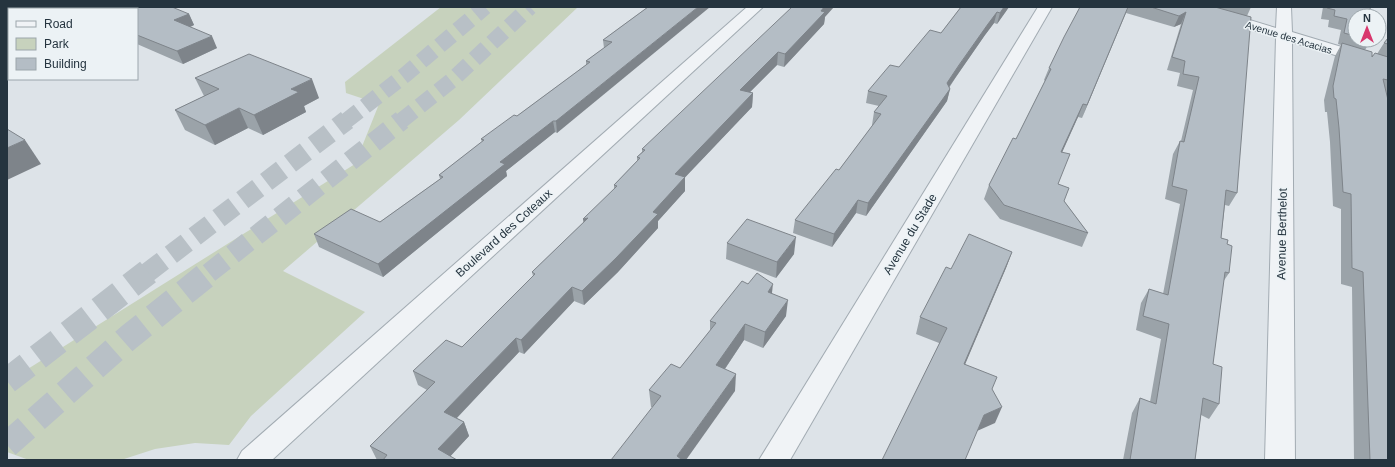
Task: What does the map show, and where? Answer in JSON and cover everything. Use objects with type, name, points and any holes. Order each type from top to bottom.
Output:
[{"type":"street","name":"Boulevard des Coteaux","points":[[252,460],[756,7]]},
{"type":"street","name":"Avenue du Stade","points":[[774,460],[1045,7]]},
{"type":"street","name":"Avenue des Acacias","points":[[1191,7],[1388,66]]},
{"type":"street","name":"Avenue Berthelot","points":[[1280,460],[1284,7]]},
{"type":"green space","points":[[441,7],[578,7],[459,120],[283,271],[365,312],[251,416],[229,445],[195,443],[155,449],[121,460],[29,460],[7,452],[7,382],[355,164],[379,104],[346,93],[345,82]]},
{"type":"building","points":[[172,7],[189,14],[174,20],[212,36],[177,51],[138,35],[138,8],[134,8]]},
{"type":"building","points":[[648,7],[698,7],[556,121],[553,121],[500,162],[505,164],[378,264],[314,234],[351,209],[380,222],[443,177],[439,175],[484,140],[481,139],[514,115],[517,116],[590,62],[586,61],[612,42],[603,40]]},
{"type":"building","points":[[792,7],[824,7],[821,11],[825,12],[785,54],[778,52],[740,90],[753,93],[675,174],[685,177],[653,212],[658,214],[582,291],[572,287],[521,340],[516,338],[444,412],[464,422],[438,449],[457,460],[383,460],[387,455],[370,446],[435,382],[413,371],[446,340],[462,347],[535,274],[532,272],[588,218],[583,219],[617,186],[614,185],[640,158],[637,157],[645,150],[642,149]]},
{"type":"building","points":[[961,7],[1004,7],[1000,13],[997,12],[959,65],[947,83],[950,89],[868,203],[858,200],[834,234],[795,220],[836,169],[839,170],[881,114],[874,112],[887,96],[868,91],[890,65],[899,67],[930,30],[941,33]]},
{"type":"building","points":[[1080,7],[1128,7],[1087,105],[1083,104],[1061,152],[1070,154],[1058,184],[1069,188],[1064,201],[1088,233],[1004,205],[989,185],[1013,138],[1016,139],[1051,69],[1049,68],[1064,37]]},
{"type":"building","points":[[1151,7],[1215,7],[1251,17],[1237,193],[1226,190],[1221,238],[1228,240],[1227,244],[1232,246],[1229,273],[1225,272],[1213,364],[1222,367],[1219,404],[1203,398],[1195,460],[1130,460],[1140,398],[1156,404],[1169,324],[1143,316],[1149,289],[1168,295],[1187,190],[1172,186],[1180,141],[1184,142],[1199,77],[1183,74],[1185,61],[1172,57],[1186,12],[1179,16]]},
{"type":"building","points":[[1370,7],[1370,8],[1347,8],[1347,19],[1334,16],[1335,10],[1327,8]]},
{"type":"building","points":[[1347,19],[1347,34],[1344,33]]},
{"type":"building","points":[[1342,43],[1347,44],[1347,48],[1359,48],[1372,52],[1372,57],[1375,53],[1388,57],[1388,80],[1383,79],[1388,100],[1388,460],[1370,460],[1363,272],[1352,268],[1351,194],[1343,192],[1339,128],[1333,86]]},
{"type":"building","points":[[249,54],[312,79],[291,89],[299,92],[254,115],[239,108],[205,125],[175,110],[219,89],[195,78]]},
{"type":"building","points":[[7,129],[25,140],[7,148]]},
{"type":"building","points":[[747,219],[796,237],[777,262],[727,243]]},
{"type":"building","points":[[969,234],[1012,252],[964,364],[997,377],[992,389],[1002,407],[984,415],[965,460],[882,460],[947,328],[920,317],[946,267],[951,269]]},
{"type":"building","points":[[757,273],[773,284],[768,292],[788,300],[765,332],[745,324],[716,365],[736,374],[677,456],[681,459],[611,460],[661,396],[649,390],[671,364],[680,368],[716,323],[710,321],[742,281],[748,284]]},
{"type":"tunnel","points":[[346,121],[405,75],[485,7]]},
{"type":"tunnel","points":[[401,121],[451,81],[530,7]]},
{"type":"tunnel","points":[[147,273],[347,120]]},
{"type":"tunnel","points":[[209,273],[402,120]]},
{"type":"tunnel","points":[[7,381],[148,272]]},
{"type":"tunnel","points":[[7,445],[129,337],[210,272]]}]
